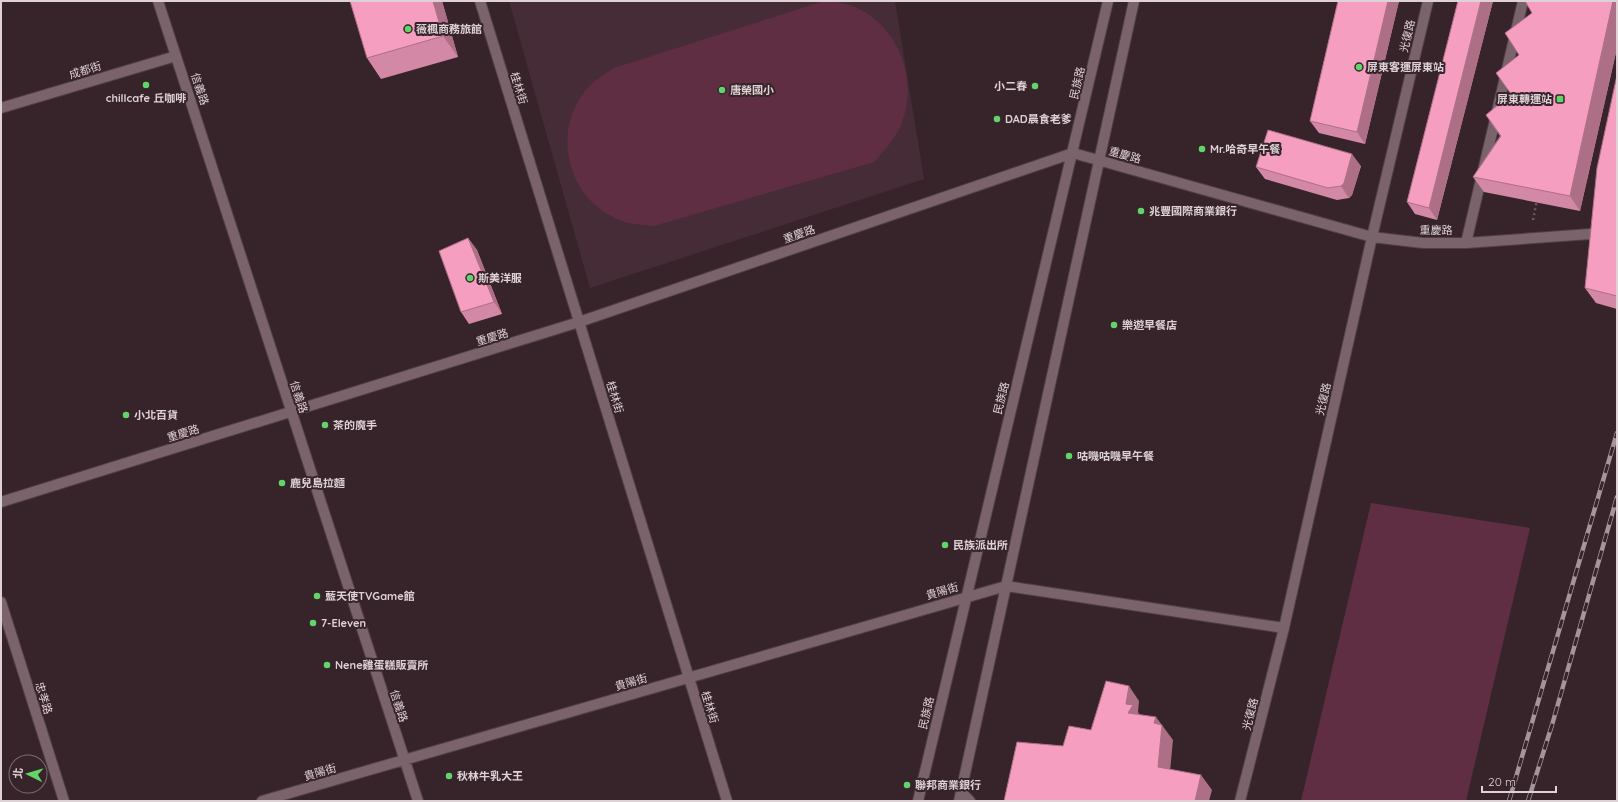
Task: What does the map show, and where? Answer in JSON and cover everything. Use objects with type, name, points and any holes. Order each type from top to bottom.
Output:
[{"type":"street","name":"信義路","points":[[158,1],[418,801]]},
{"type":"street","name":"桂林街","points":[[480,1],[727,801]]},
{"type":"street","name":"民族路","points":[[918,801],[965,597],[1073,153],[1108,1]]},
{"type":"street","points":[[970,801],[960,796],[1134,1]]},
{"type":"street","name":"光復路","points":[[1240,801],[1284,628],[1372,237],[1428,1]]},
{"type":"street","points":[[1466,242],[1523,1]]},
{"type":"street","name":"成都街","points":[[1,108],[176,56]]},
{"type":"street","name":"重慶路","points":[[1,502],[579,322],[1073,153],[1372,237],[1423,243],[1466,242],[1590,234],[1617,239]]},
{"type":"street","points":[[1006,586],[1284,628]]},
{"type":"street","name":"貴陽街","points":[[262,801],[1006,586]]},
{"type":"street","name":"忠孝路","points":[[1,602],[64,801]]},
{"type":"path","points":[[1529,238],[1539,192]]},
{"type":"shaded area","name":"唐榮國小","points":[[509,1],[895,1],[924,179],[590,288]]},
{"type":"shaded area","name":"唐榮國小","points":[[824,1],[846,4],[865,12],[882,25],[894,42],[903,61],[907,82],[907,104],[901,125],[892,140],[874,162],[654,226],[629,223],[615,218],[599,208],[585,195],[576,179],[570,162],[567,143],[569,125],[575,107],[588,87],[595,81],[614,68]]},
{"type":"shaded area","points":[[1371,503],[1530,528],[1466,801],[1301,801]]},
{"type":"building","points":[[350,1],[433,1],[443,36],[367,58]]},
{"type":"building","name":"屏東客運屏東站","points":[[1338,1],[1388,1],[1357,132],[1310,121]]},
{"type":"building","points":[[1458,1],[1481,1],[1429,208],[1407,202]]},
{"type":"building","name":"屏東轉運站","points":[[1525,1],[1613,1],[1570,196],[1473,177],[1501,136],[1486,115],[1511,94],[1496,73],[1519,55],[1505,33],[1532,13]]},
{"type":"building","points":[[1617,75],[1617,296],[1585,288],[1597,168]]},
{"type":"building","points":[[1268,130],[1352,154],[1344,183],[1341,186],[1328,188],[1256,167]]},
{"type":"building","name":"斯美洋服","points":[[468,238],[494,302],[461,312],[439,251]]},
{"type":"building","points":[[1106,681],[1129,686],[1126,704],[1133,705],[1128,713],[1156,717],[1154,723],[1162,725],[1158,767],[1201,775],[1195,801],[1004,801],[1017,742],[1063,746],[1069,726],[1091,730]]},
{"type":"railway","points":[[1509,801],[1617,433]]},
{"type":"railway","points":[[1528,801],[1552,725],[1617,497]]},
{"type":"place","name":"薇楓商務旅館","points":[[408,29]]},
{"type":"place","name":"屏東客運屏東站","points":[[1359,67]]},
{"type":"place","name":"chillcafe 丘咖啡","points":[[146,85]]},
{"type":"place","name":"小二春","points":[[1035,86]]},
{"type":"place","name":"唐榮國小","points":[[722,90]]},
{"type":"place","name":"屏東轉運站","points":[[1560,99]]},
{"type":"place","name":"DAD晨食老爹","points":[[997,119]]},
{"type":"place","name":"Mr.哈奇早午餐","points":[[1202,149]]},
{"type":"place","name":"兆豐國際商業銀行","points":[[1141,211]]},
{"type":"place","name":"斯美洋服","points":[[470,278]]},
{"type":"place","name":"樂遊早餐店","points":[[1114,325]]},
{"type":"place","name":"小北百貨","points":[[126,415]]},
{"type":"place","name":"茶的魔手","points":[[325,425]]},
{"type":"place","name":"咕嘰咕嘰早午餐","points":[[1069,456]]},
{"type":"place","name":"鹿兒島拉麵","points":[[282,483]]},
{"type":"place","name":"民族派出所","points":[[945,545]]},
{"type":"place","name":"藍天使TVGame館","points":[[317,596]]},
{"type":"place","name":"7-Eleven","points":[[313,623]]},
{"type":"place","name":"Nene雞蛋糕販賣所","points":[[327,665]]},
{"type":"place","name":"秋林牛乳大王","points":[[449,776]]},
{"type":"place","name":"聯邦商業銀行","points":[[907,785]]}]
